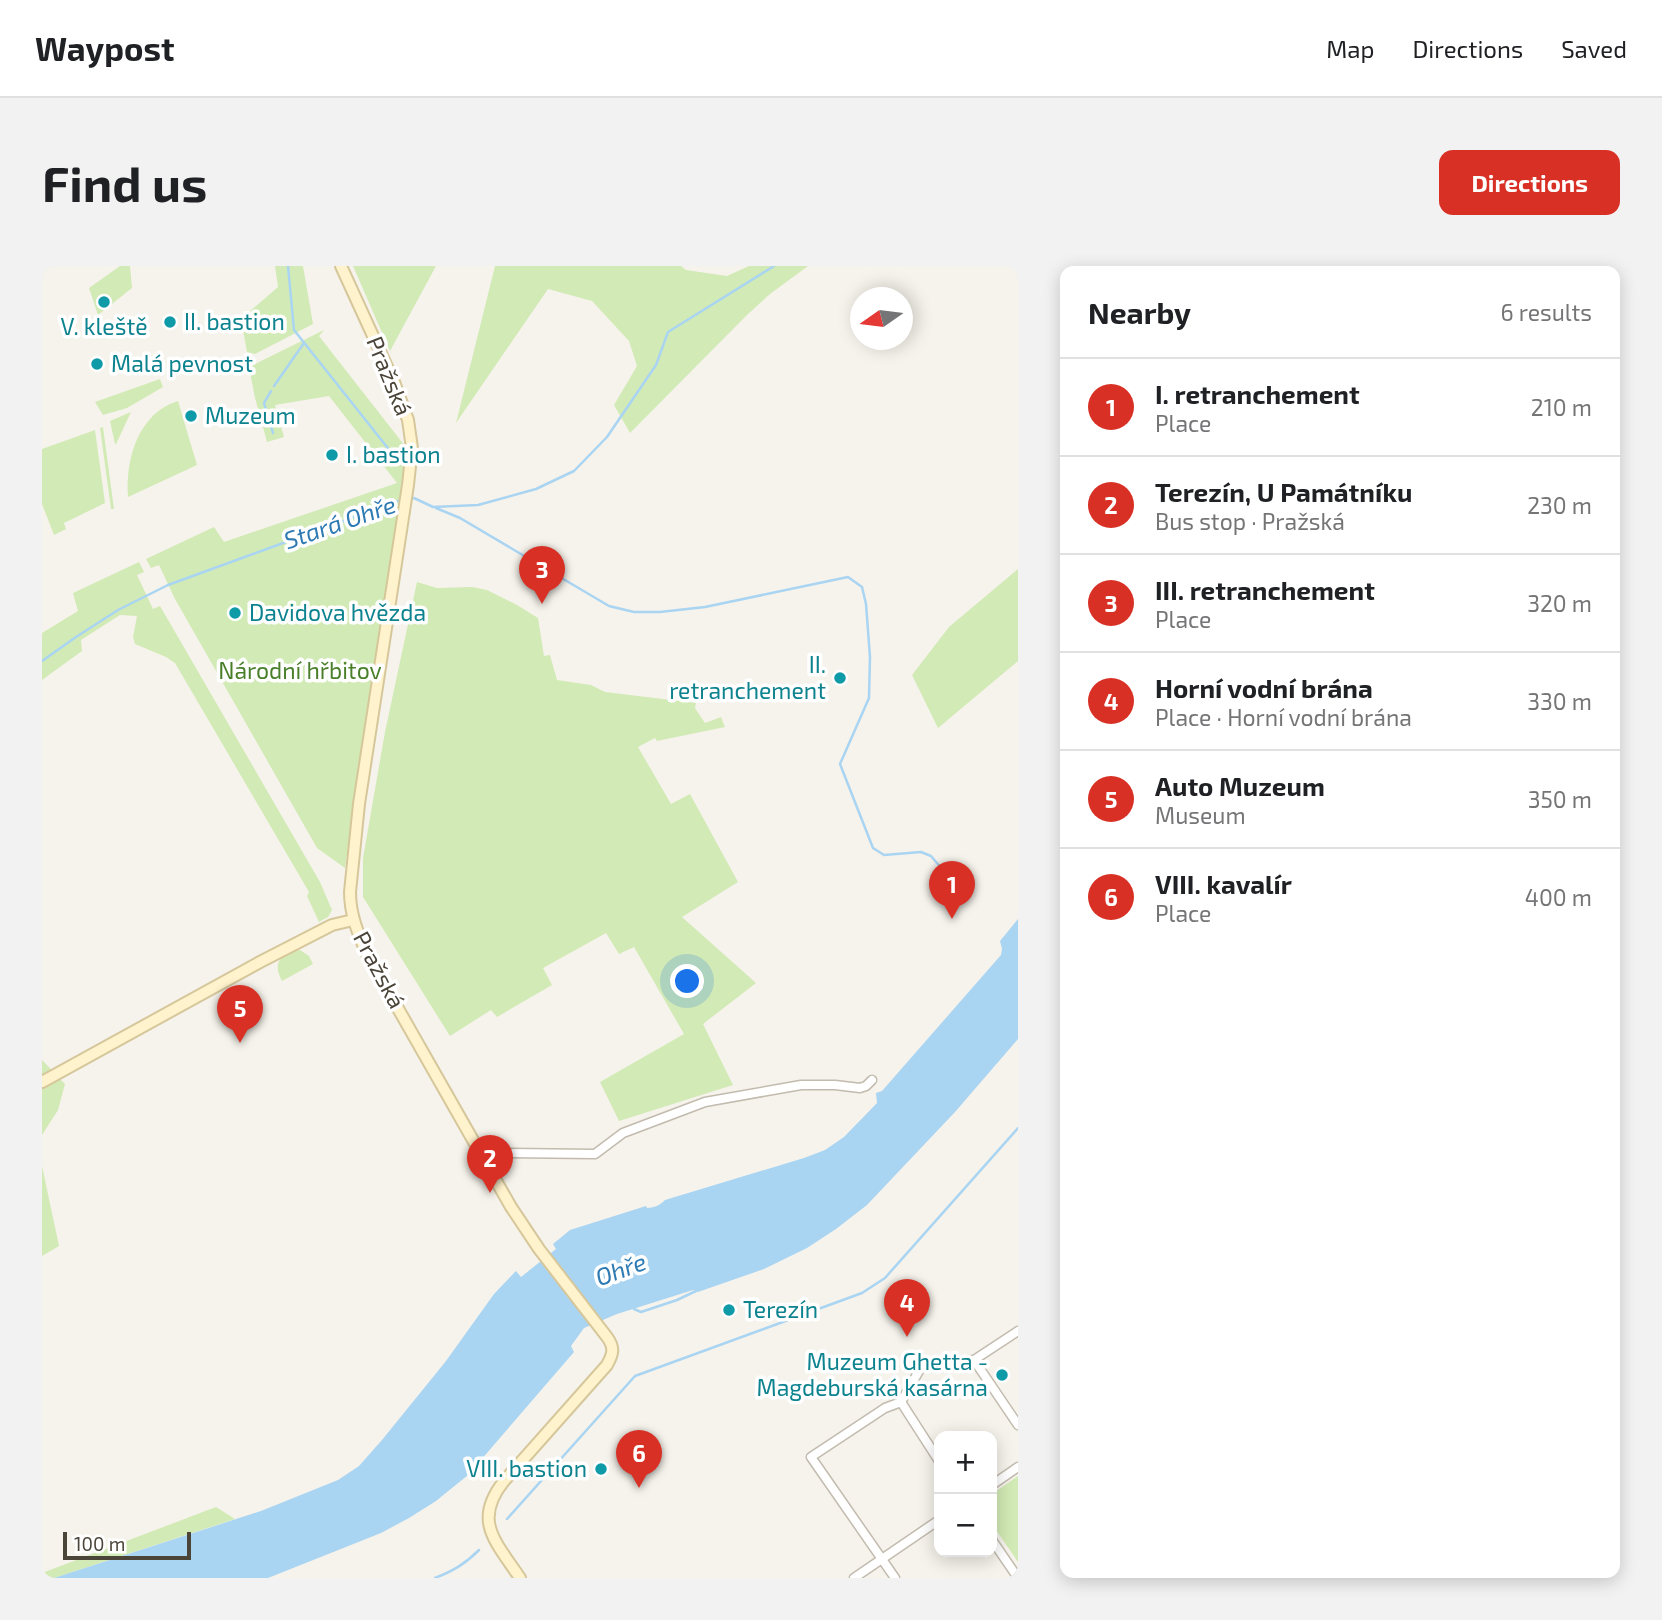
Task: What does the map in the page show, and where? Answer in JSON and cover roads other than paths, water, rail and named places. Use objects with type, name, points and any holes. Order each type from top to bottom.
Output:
[{"type":"main road","name":"Pražská","points":[[341,266],[394,382],[408,420],[412,448],[359,804],[350,892],[353,920],[367,954],[511,1207],[607,1337],[613,1354],[607,1365],[504,1481],[491,1500],[488,1516],[491,1529],[520,1578]]},
{"type":"main road","points":[[42,1082],[266,959],[332,926],[353,920]]},
{"type":"street","points":[[482,1157],[496,1153],[596,1154],[623,1133],[705,1102],[801,1085],[860,1088],[872,1080]]},
{"type":"street","points":[[895,1578],[811,1457],[886,1408],[901,1402],[923,1364],[974,1360],[1018,1331]]},
{"type":"street","points":[[974,1360],[1018,1425]]},
{"type":"street","points":[[901,1402],[934,1453]]},
{"type":"street","points":[[997,1482],[1018,1467]]},
{"type":"street","points":[[854,1578],[934,1523]]},
{"type":"street","points":[[997,1547],[1018,1578]]},
{"type":"water","name":"Ohře","points":[[1018,919],[1018,1039],[955,1112],[867,1205],[836,1229],[807,1248],[764,1269],[698,1292],[693,1290],[617,1314],[584,1328],[571,1346],[574,1352],[468,1475],[436,1501],[381,1533],[268,1578],[54,1578],[261,1511],[338,1480],[359,1466],[446,1361],[494,1294],[516,1271],[521,1277],[556,1249],[553,1244],[570,1230],[646,1206],[654,1207],[665,1200],[825,1150],[844,1137],[877,1103],[876,1093],[882,1091],[1001,955],[1000,941]]},
{"type":"waterway","points":[[288,266],[294,330],[391,452]]},
{"type":"waterway","name":"Stará Ohře","points":[[411,499],[433,507],[478,505],[536,489],[574,471],[607,437],[656,365],[668,332],[774,266]]},
{"type":"waterway","points":[[274,386],[304,343]]},
{"type":"waterway","points":[[271,391],[264,403],[273,433]]},
{"type":"waterway","name":"Stará Ohře","points":[[42,661],[118,610],[168,585],[401,500]]},
{"type":"waterway","points":[[436,508],[460,518],[609,606],[634,612],[705,607],[848,577],[862,587],[870,657],[869,698],[840,764],[873,848],[884,855],[921,852],[931,856],[947,875]]},
{"type":"waterway","points":[[507,1519],[635,1376],[862,1293],[885,1278],[1018,1128]]},
{"type":"waterway","points":[[634,1309],[641,1312],[696,1291]]},
{"type":"waterway","points":[[435,1578],[458,1567],[479,1550]]},
{"type":"place","name":"V. kleště","points":[[104,302]]},
{"type":"place","name":"II. bastion","points":[[170,322]]},
{"type":"place","name":"Malá pevnost","points":[[97,364]]},
{"type":"place","name":"Muzeum","points":[[191,416]]},
{"type":"place","name":"I. bastion","points":[[332,455]]},
{"type":"place","name":"III. retranchement","points":[[542,604]]},
{"type":"place","name":"Davidova hvězda","points":[[235,613]]},
{"type":"place","name":"II. retranchement","points":[[840,678]]},
{"type":"place","name":"I. retranchement","points":[[952,919]]},
{"type":"place","name":"Auto Muzeum","points":[[240,1043]]},
{"type":"place","name":"Terezín, U Památníku","points":[[490,1193]]},
{"type":"place","name":"Terezín","points":[[729,1310]]},
{"type":"place","name":"Horní vodní brána","points":[[907,1337]]},
{"type":"place","name":"Muzeum Ghetta - Magdeburská kasárna","points":[[1002,1375]]},
{"type":"place","name":"VIII. bastion","points":[[601,1469]]},
{"type":"place","name":"VIII. kavalír","points":[[639,1488]]},
{"type":"park label","name":"Národní hřbitov","points":[[300,671]]}]
